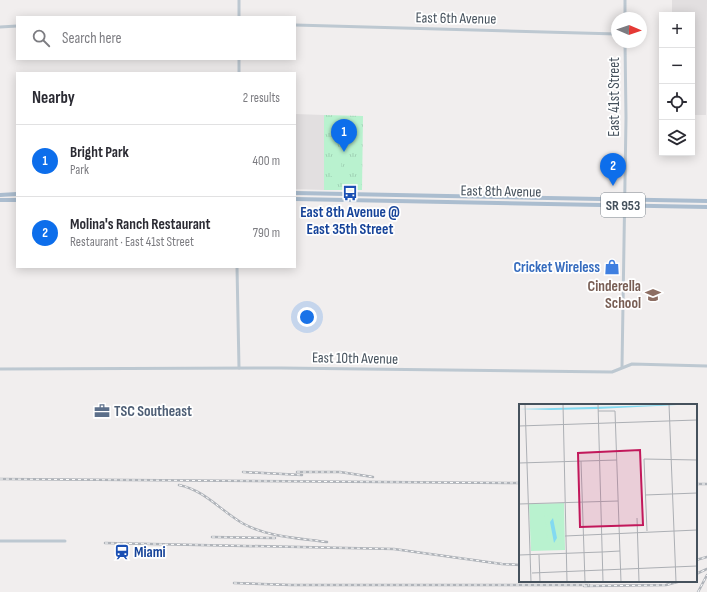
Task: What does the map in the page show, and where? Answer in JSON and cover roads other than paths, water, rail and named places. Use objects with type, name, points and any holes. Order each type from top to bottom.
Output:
[{"type":"main road","name":"East 8th Avenue","points":[[296,193],[707,201]]},
{"type":"main road","points":[[0,195],[16,194]]},
{"type":"main road","name":"East 8th Avenue","points":[[296,199],[707,207]]},
{"type":"main road","points":[[0,200],[16,200]]},
{"type":"street","points":[[239,0],[239,16]]},
{"type":"street","points":[[625,12],[626,0]]},
{"type":"street","name":"East 6th Avenue","points":[[296,24],[611,34]]},
{"type":"street","points":[[0,27],[16,26]]},
{"type":"street","name":"East 41st Street","points":[[622,368],[626,118],[625,48]]},
{"type":"street","points":[[239,60],[239,72]]},
{"type":"street","points":[[237,268],[239,368]]},
{"type":"street","name":"East 10th Avenue","points":[[0,369],[239,368],[612,372],[632,364],[707,366]]},
{"type":"street","points":[[0,541],[65,540]]},
{"type":"railway","points":[[243,472],[302,475]]},
{"type":"railway","points":[[297,472],[340,472],[373,477]]},
{"type":"railway","points":[[0,479],[519,483]]},
{"type":"railway","points":[[697,484],[707,484]]},
{"type":"railway","points":[[179,485],[196,491],[234,518],[252,528],[272,534],[327,542]]},
{"type":"railway","points":[[212,537],[275,538]]},
{"type":"railway","points":[[105,543],[394,549],[502,564],[519,565]]},
{"type":"railway","points":[[697,560],[707,557]]},
{"type":"railway","points":[[697,574],[707,569]]},
{"type":"railway","points":[[698,592],[707,575]]},
{"type":"railway","points":[[584,586],[666,585],[677,582]]},
{"type":"railway","points":[[234,583],[291,585],[589,585]]},
{"type":"place","name":"Bright Park","points":[[344,152]]},
{"type":"place","name":"Molina's Ranch Restaurant","points":[[613,186]]},
{"type":"place","name":"East 8th Avenue @ East 35th Street","points":[[350,193]]},
{"type":"place","name":"Cricket Wireless","points":[[612,267]]},
{"type":"place","name":"Cinderella School","points":[[653,295]]},
{"type":"place","name":"TSC Southeast","points":[[102,411]]},
{"type":"place","name":"Miami","points":[[122,552]]}]
